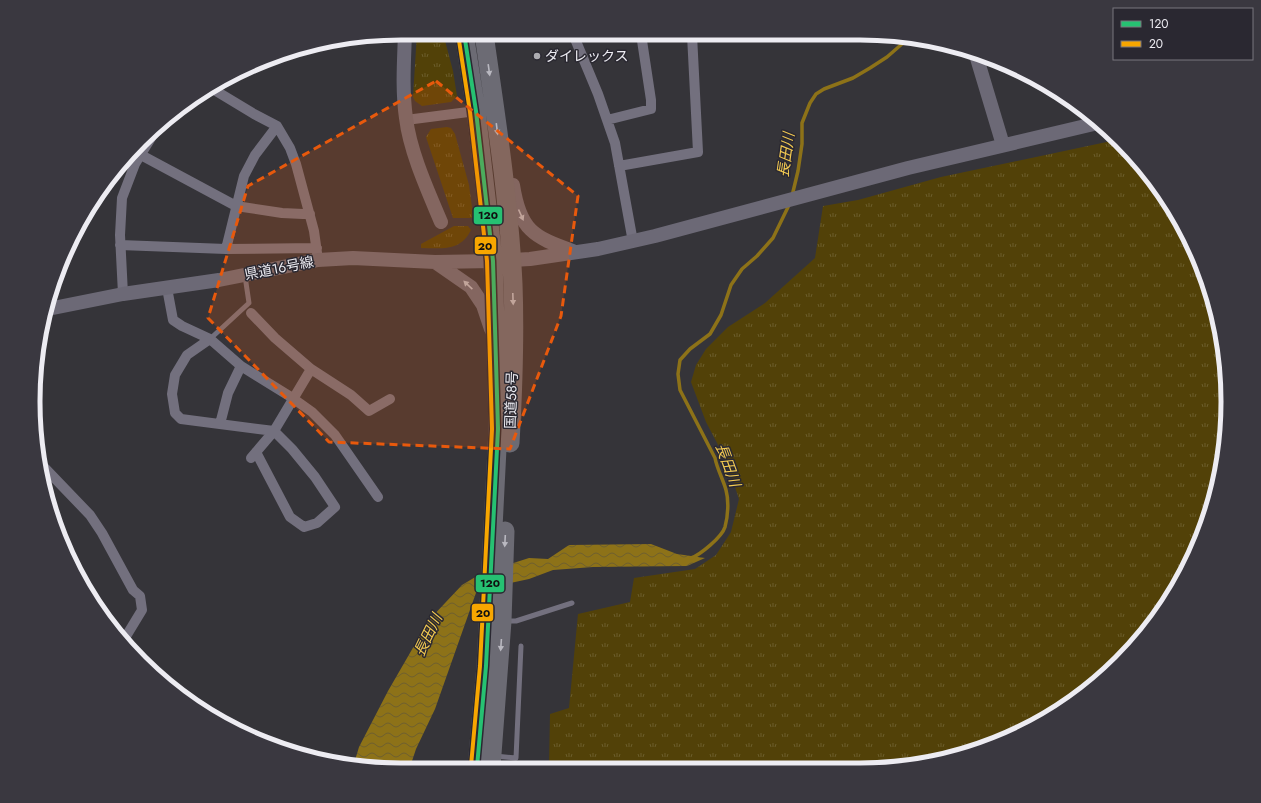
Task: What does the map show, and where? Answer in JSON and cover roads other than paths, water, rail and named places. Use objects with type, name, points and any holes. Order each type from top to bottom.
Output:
[{"type":"highway","name":"国道58号","points":[[465,40],[502,261],[513,305],[512,393],[497,564]]},
{"type":"highway","name":"国道58号","points":[[485,40],[500,151],[502,261],[496,345],[498,429],[496,594],[485,761]]},
{"type":"street","points":[[405,40],[403,94],[406,120],[422,176],[440,222]]},
{"type":"street","points":[[575,40],[615,143],[633,242]]},
{"type":"street","points":[[607,120],[651,109],[642,40]]},
{"type":"street","points":[[619,166],[698,152],[692,40]]},
{"type":"street","points":[[977,60],[1002,144]]},
{"type":"street","points":[[120,245],[318,254],[310,214],[296,164],[290,148],[277,126],[216,91]]},
{"type":"street","points":[[406,120],[476,111]]},
{"type":"street","name":"県道16号線","points":[[52,307],[122,294],[245,275],[318,254],[353,258],[435,262],[502,261],[576,252],[633,242],[908,168],[1002,144],[1091,124]]},
{"type":"street","points":[[226,249],[244,176],[254,155],[277,126]]},
{"type":"street","points":[[122,294],[120,210],[122,198],[130,174],[147,145]]},
{"type":"street","points":[[500,151],[512,179],[519,212],[527,227],[538,237],[551,244],[576,252]]},
{"type":"street","points":[[141,155],[236,206],[282,213],[310,214]]},
{"type":"street","points":[[435,262],[471,287],[483,305],[496,345]]},
{"type":"street","points":[[167,288],[173,320],[182,326],[210,339],[241,366],[312,412],[335,435],[378,497]]},
{"type":"street","points":[[251,313],[275,338],[311,369],[351,395],[369,411],[390,399]]},
{"type":"street","points":[[210,339],[187,355],[176,376],[172,394],[175,413],[181,419],[274,431],[306,466],[335,508],[317,523],[304,526],[290,517],[254,455],[274,431],[311,369]]},
{"type":"street","points":[[220,424],[228,393],[241,366]]},
{"type":"street","points":[[47,470],[90,515],[102,533],[133,590],[140,596],[142,610],[126,636]]},
{"type":"lane","points":[[210,339],[249,303],[245,275]]},
{"type":"lane","points":[[495,621],[516,621],[572,603]]},
{"type":"lane","points":[[485,761],[516,758],[522,646]]},
{"type":"water","points":[[651,544],[677,554],[705,558],[687,566],[593,567],[553,570],[529,579],[477,590],[435,709],[416,749],[411,763],[355,760],[359,747],[388,691],[429,620],[462,585],[482,573],[529,558],[548,559],[569,545]]},
{"type":"waterway","name":"長田川","points":[[792,196],[802,144],[802,123],[810,103],[816,94],[824,89],[853,78],[887,57],[903,43]]},
{"type":"waterway","name":"長田川","points":[[691,558],[700,553],[720,536],[725,527],[727,518],[728,499],[715,458],[680,390],[678,374],[680,360],[690,349],[710,334],[721,315],[731,285],[742,269],[757,256],[773,238],[790,203]]},
{"type":"place","name":"ダイレックス","points":[[537,56]]}]
